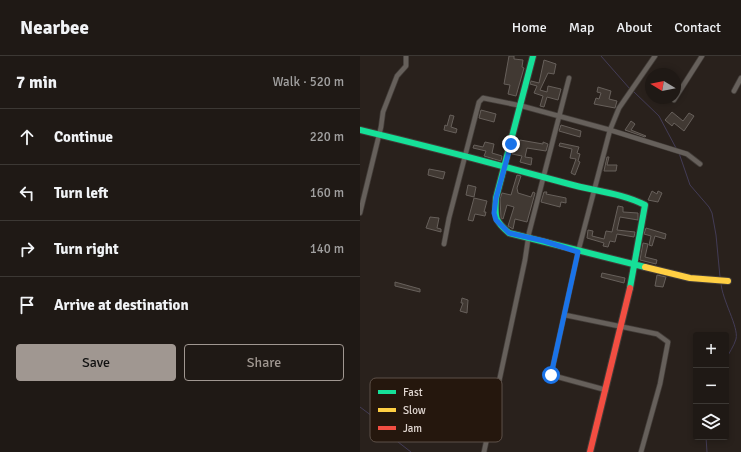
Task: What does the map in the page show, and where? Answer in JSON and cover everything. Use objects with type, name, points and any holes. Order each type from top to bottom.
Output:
[{"type":"street","points":[[360,213],[379,135],[384,107],[397,76],[406,66],[406,56]]},
{"type":"street","points":[[533,56],[522,106],[496,198],[495,217],[506,231],[578,252],[634,264],[696,280],[728,281]]},
{"type":"street","points":[[606,390],[551,375],[578,252],[610,130],[619,108],[655,56]]},
{"type":"street","points":[[681,89],[702,56]]},
{"type":"street","points":[[500,378],[529,238],[569,78]]},
{"type":"street","points":[[734,91],[741,78]]},
{"type":"street","points":[[444,244],[481,98],[490,98],[610,130],[687,154],[700,164]]},
{"type":"street","points":[[360,130],[593,191],[631,198],[645,204],[634,264],[606,390],[590,452]]},
{"type":"street","points":[[565,315],[657,334],[668,342],[660,384],[641,452]]},
{"type":"street","points":[[484,452],[486,442]]},
{"type":"building","points":[[509,56],[514,56],[514,59],[523,60],[522,67],[524,68],[516,96],[508,94],[510,85],[504,84]]},
{"type":"building","points":[[544,60],[556,64],[554,74],[548,73],[540,90],[547,92],[548,86],[561,89],[558,100],[547,97],[544,107],[540,106],[543,96],[534,93],[537,86],[530,84],[531,81],[539,83]]},
{"type":"building","points":[[598,87],[611,91],[609,99],[617,101],[615,108],[594,104],[596,98],[599,99],[601,93],[597,92]]},
{"type":"building","points":[[481,110],[496,114],[494,122],[479,118]]},
{"type":"building","points":[[672,112],[683,121],[689,113],[694,116],[684,131],[674,123],[672,126],[665,120]]},
{"type":"building","points":[[450,115],[454,116],[451,127],[457,129],[456,133],[444,130],[445,125],[447,126]]},
{"type":"building","points":[[631,121],[635,124],[631,130],[646,136],[645,137],[625,130]]},
{"type":"building","points":[[561,125],[581,131],[580,137],[559,131]]},
{"type":"building","points":[[520,140],[543,144],[543,142],[548,144],[546,151],[527,148],[525,157],[532,158],[531,165],[520,162],[522,156],[512,154],[516,142],[519,143]]},
{"type":"building","points":[[485,142],[494,144],[492,153],[502,156],[501,161],[484,156],[486,151],[473,148],[474,145],[483,147]]},
{"type":"building","points":[[560,143],[579,147],[577,153],[580,154],[578,161],[580,162],[575,175],[571,173],[576,159],[570,158],[572,149],[559,146]]},
{"type":"building","points":[[607,157],[609,157],[607,165],[617,165],[616,171],[604,171]]},
{"type":"building","points":[[429,169],[445,172],[443,179],[428,175]]},
{"type":"building","points":[[517,175],[521,176],[517,188],[518,193],[531,197],[533,192],[535,193],[527,222],[515,219],[513,229],[508,226],[514,207],[507,205],[503,219],[501,218],[500,199],[502,193],[511,195]]},
{"type":"building","points":[[468,185],[476,187],[474,197],[466,195]]},
{"type":"building","points":[[652,191],[657,194],[658,191],[662,193],[658,202],[648,200]]},
{"type":"building","points":[[544,192],[547,192],[546,194],[566,198],[566,203],[561,202],[560,207],[541,202]]},
{"type":"building","points":[[474,198],[487,201],[484,212],[486,212],[485,216],[475,214],[473,221],[468,220]]},
{"type":"building","points":[[618,206],[623,207],[623,212],[638,213],[638,220],[620,217],[617,230],[635,232],[634,237],[617,234],[615,242],[610,241],[608,247],[603,246],[604,243],[587,238],[588,230],[593,231],[592,236],[604,239],[606,231],[612,232]]},
{"type":"building","points":[[430,217],[439,218],[437,228],[441,229],[441,232],[426,228]]},
{"type":"building","points":[[646,228],[666,234],[665,239],[655,236],[652,246],[649,245],[651,236],[644,234]]},
{"type":"building","points":[[643,243],[648,244],[645,257],[657,260],[656,264],[640,260]]},
{"type":"building","points":[[602,273],[625,278],[624,283],[601,277]]},
{"type":"building","points":[[657,275],[666,277],[663,287],[655,286]]},
{"type":"building","points":[[395,282],[420,289],[420,292],[395,286]]},
{"type":"building","points":[[462,298],[468,300],[467,313],[460,311],[463,303],[461,303]]},
{"type":"waterway","points":[[601,56],[630,89]]},
{"type":"waterway","points":[[633,91],[659,116],[676,148]]},
{"type":"waterway","points":[[679,153],[690,185],[709,207],[712,213],[716,235],[720,277]]},
{"type":"waterway","points":[[721,283],[736,334],[735,342],[729,354]]},
{"type":"waterway","points":[[360,407],[370,414]]},
{"type":"waterway","points":[[706,440],[707,452]]},
{"type":"waterway","points":[[398,442],[411,452]]},
{"type":"traffic: fast","points":[[533,56],[496,198],[496,218],[500,225],[509,233],[645,267]]},
{"type":"traffic: fast","points":[[360,130],[617,195],[645,205],[630,288]]},
{"type":"traffic: slow","points":[[645,267],[690,278],[728,281]]},
{"type":"traffic: jam","points":[[590,452],[630,288]]},
{"type":"route","points":[[511,144],[496,198],[494,213],[498,224],[509,233],[544,241],[578,252],[551,375]]}]
